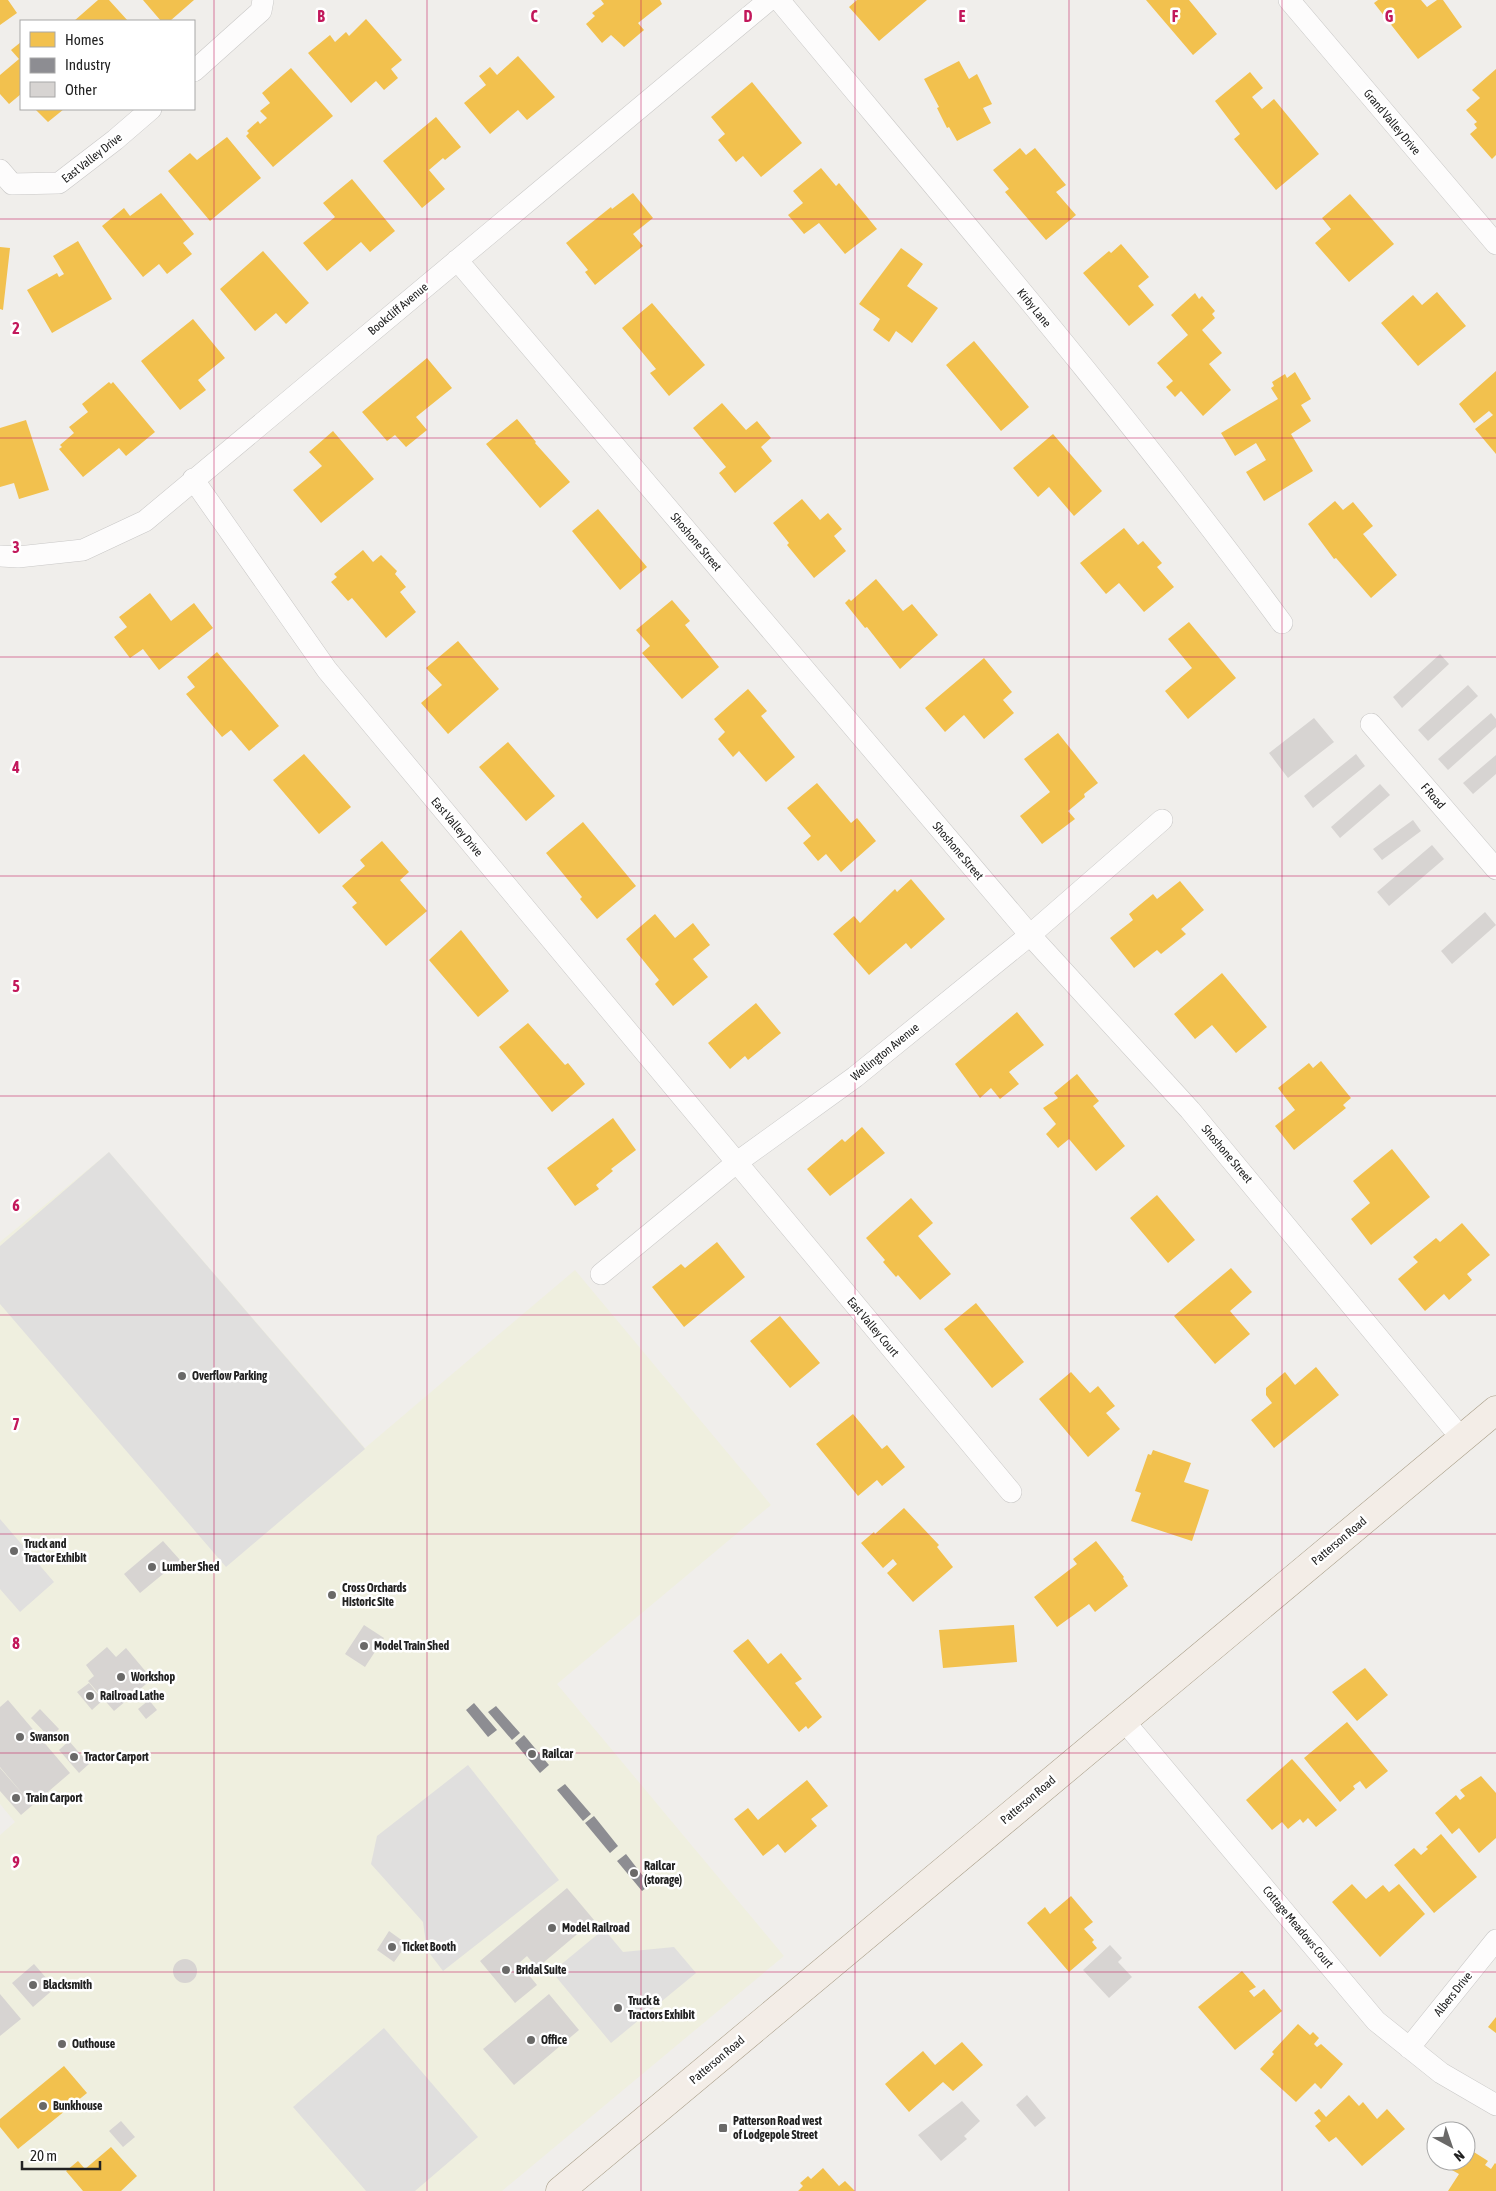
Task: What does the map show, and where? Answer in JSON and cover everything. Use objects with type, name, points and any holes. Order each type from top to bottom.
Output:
[{"type":"main road","name":"Patterson Road","points":[[560,2191],[1496,1410]]},
{"type":"street","points":[[195,69],[261,10],[263,0]]},
{"type":"street","name":"Bookcliff Avenue","points":[[0,556],[18,557],[83,550],[145,521],[769,0]]},
{"type":"street","name":"Kirby Lane","points":[[778,0],[1054,332],[1218,537],[1282,623]]},
{"type":"street","name":"Grand Valley Drive","points":[[1288,0],[1496,244]]},
{"type":"street","name":"East Valley Drive","points":[[0,170],[12,184],[59,183],[115,140],[150,110]]},
{"type":"street","name":"Shoshone Street","points":[[457,260],[1030,935],[1190,1110],[1462,1439]]},
{"type":"street","name":"East Valley Drive","points":[[193,479],[327,670],[736,1163]]},
{"type":"street","name":"F Road","points":[[1371,724],[1496,868]]},
{"type":"street","name":"Wellington Avenue","points":[[600,1274],[736,1163],[854,1077],[1030,935],[1162,820]]},
{"type":"street","name":"East Valley Court","points":[[736,1163],[1011,1492]]},
{"type":"street","name":"Cottage Meadows Court","points":[[1124,1721],[1376,2021],[1441,2073],[1496,2105]]},
{"type":"street","name":"Albers Drive","points":[[1409,2048],[1496,1940]]},
{"type":"green space","name":"Cross Orchards Historic Site","points":[[109,1152],[365,1448],[575,1270],[771,1505],[557,1684],[784,1956],[502,2191],[0,2191],[0,1835],[15,1822],[0,1804],[0,1242]]},
{"type":"shaded area","name":"Overflow Parking","points":[[109,1152],[365,1449],[226,1567],[0,1304],[0,1246]]},
{"type":"shaded area","name":"Truck and Tractor Exhibit","points":[[0,1519],[54,1582],[20,1612],[0,1589]]},
{"type":"shaded area","points":[[468,1765],[559,1880],[443,1971],[427,1950],[423,1922],[371,1864],[377,1836]]},
{"type":"shaded area","name":"Truck & Tractors Exhibit","points":[[604,1929],[623,1952],[674,1947],[696,1973],[611,2043],[552,1972]]},
{"type":"shaded area","points":[[384,2028],[478,2137],[415,2191],[366,2191],[293,2107]]},
{"type":"building: Homes","points":[[0,0],[8,0],[17,13],[0,25]]},
{"type":"building: Homes","points":[[98,0],[109,0],[127,20],[75,20]]},
{"type":"building: Homes","points":[[143,0],[194,0],[171,20],[160,20]]},
{"type":"building: Homes","points":[[601,0],[660,0],[662,4],[638,23],[644,30],[624,47],[611,35],[602,43],[586,24],[595,16],[592,13],[604,4]]},
{"type":"building: Homes","points":[[857,0],[927,0],[879,41],[849,7]]},
{"type":"building: Homes","points":[[1146,0],[1189,0],[1217,34],[1193,55]]},
{"type":"building: Homes","points":[[1378,0],[1421,0],[1427,7],[1437,0],[1443,0],[1462,27],[1418,59],[1374,3]]},
{"type":"building: Homes","points":[[366,19],[402,60],[391,69],[398,78],[384,90],[376,81],[351,103],[308,53],[330,35],[335,42],[346,32],[349,36]]},
{"type":"building: Homes","points":[[20,43],[20,95],[9,104],[0,94],[0,75],[19,59],[11,50]]},
{"type":"building: Homes","points":[[518,56],[555,97],[527,120],[518,110],[490,134],[464,103],[486,85],[479,76],[490,67],[497,75]]},
{"type":"building: Homes","points":[[959,61],[969,79],[977,74],[992,104],[983,108],[991,123],[957,141],[949,127],[947,128],[937,108],[939,107],[924,79]]},
{"type":"building: Homes","points":[[291,68],[333,116],[273,167],[246,136],[249,133],[247,131],[258,121],[260,124],[267,118],[260,111],[270,103],[262,93]]},
{"type":"building: Homes","points":[[1496,69],[1496,155],[1492,159],[1470,134],[1477,128],[1474,124],[1477,122],[1466,110],[1480,98],[1472,90]]},
{"type":"building: Homes","points":[[1250,72],[1263,88],[1252,97],[1262,109],[1274,99],[1319,154],[1276,190],[1234,139],[1240,134],[1215,101]]},
{"type":"building: Homes","points":[[752,82],[802,143],[761,177],[743,156],[736,162],[718,140],[725,134],[711,117]]},
{"type":"building: Homes","points":[[36,110],[63,110],[48,122]]},
{"type":"building: Homes","points":[[436,117],[461,147],[445,160],[443,158],[429,170],[445,189],[422,208],[383,161]]},
{"type":"building: Homes","points":[[227,137],[261,178],[210,221],[168,171],[190,153],[197,160]]},
{"type":"building: Homes","points":[[1020,148],[1026,155],[1035,148],[1066,185],[1056,192],[1076,215],[1046,240],[1005,192],[1009,189],[993,170]]},
{"type":"building: Homes","points":[[821,168],[836,186],[839,183],[877,229],[845,254],[819,223],[804,234],[788,215],[803,203],[793,191]]},
{"type":"building: Homes","points":[[352,179],[395,231],[370,252],[361,242],[327,271],[303,243],[335,217],[323,203]]},
{"type":"building: Homes","points":[[161,193],[194,234],[183,243],[192,254],[167,274],[159,264],[143,277],[102,226],[124,208],[130,216]]},
{"type":"building: Homes","points":[[633,193],[653,218],[633,234],[643,246],[595,285],[585,272],[588,270],[566,243],[611,207],[612,209]]},
{"type":"building: Homes","points":[[1350,194],[1394,244],[1349,282],[1315,243],[1331,229],[1322,218]]},
{"type":"building: Homes","points":[[78,241],[112,299],[52,333],[27,290],[57,273],[59,277],[64,274],[53,256]]},
{"type":"building: Homes","points":[[1121,244],[1149,277],[1138,286],[1154,305],[1129,326],[1083,273],[1109,251],[1111,253]]},
{"type":"building: Homes","points":[[0,247],[10,248],[3,310],[0,309]]},
{"type":"building: Homes","points":[[901,248],[923,264],[907,286],[938,308],[912,343],[896,331],[889,342],[873,330],[880,319],[859,304]]},
{"type":"building: Homes","points":[[263,251],[309,303],[286,324],[276,313],[255,331],[220,289]]},
{"type":"building: Homes","points":[[1437,292],[1466,326],[1418,366],[1381,323],[1413,295],[1422,305]]},
{"type":"building: Homes","points":[[1195,293],[1199,299],[1202,296],[1215,311],[1212,314],[1215,318],[1202,330],[1222,353],[1209,364],[1231,390],[1203,416],[1181,391],[1175,397],[1166,387],[1173,381],[1157,363],[1188,335],[1171,315]]},
{"type":"building: Homes","points":[[652,303],[705,365],[669,396],[650,373],[656,369],[622,328]]},
{"type":"building: Homes","points":[[193,319],[225,358],[198,380],[206,390],[180,410],[141,361]]},
{"type":"building: Homes","points":[[974,341],[1029,407],[1001,431],[946,365]]},
{"type":"building: Homes","points":[[427,358],[452,388],[416,417],[427,430],[406,447],[395,435],[387,441],[362,412]]},
{"type":"building: Homes","points":[[1496,371],[1496,454],[1475,429],[1493,415],[1489,411],[1474,423],[1459,404]]},
{"type":"building: Homes","points":[[1295,372],[1311,399],[1301,405],[1311,421],[1291,434],[1313,471],[1264,501],[1246,472],[1266,460],[1256,443],[1235,456],[1221,433],[1278,399],[1271,388],[1274,386],[1272,382],[1285,374],[1287,378]]},
{"type":"building: Homes","points":[[109,382],[111,384],[113,382],[155,432],[126,456],[119,448],[83,477],[59,449],[62,447],[60,445],[74,433],[69,427],[88,412],[82,404]]},
{"type":"building: Homes","points":[[722,403],[746,430],[757,421],[771,438],[761,447],[772,461],[735,493],[719,473],[726,467],[693,428]]},
{"type":"building: Homes","points":[[517,419],[535,443],[570,482],[540,508],[486,444]]},
{"type":"building: Homes","points":[[26,420],[49,490],[19,499],[14,483],[0,487],[0,428]]},
{"type":"building: Homes","points":[[333,431],[374,479],[321,523],[293,490],[322,466],[309,452]]},
{"type":"building: Homes","points":[[1053,434],[1102,491],[1074,516],[1049,487],[1038,497],[1013,468]]},
{"type":"building: Homes","points":[[802,499],[820,520],[828,513],[842,529],[834,536],[846,551],[814,578],[787,545],[789,543],[773,523]]},
{"type":"building: Homes","points":[[1335,501],[1343,510],[1353,502],[1373,526],[1363,534],[1397,575],[1371,598],[1336,558],[1334,559],[1308,524]]},
{"type":"building: Homes","points":[[598,509],[647,567],[620,590],[572,531]]},
{"type":"building: Homes","points":[[1124,528],[1138,545],[1143,541],[1162,563],[1157,567],[1174,587],[1144,612],[1119,583],[1106,594],[1080,563]]},
{"type":"building: Homes","points":[[363,550],[373,562],[381,555],[397,571],[395,574],[406,587],[400,592],[416,612],[386,638],[352,598],[348,601],[331,582],[337,577],[334,574]]},
{"type":"building: Homes","points":[[876,579],[903,611],[912,604],[938,635],[900,669],[867,627],[865,628],[845,603],[849,599],[851,601]]},
{"type":"building: Homes","points":[[150,593],[171,621],[194,603],[213,628],[159,670],[143,649],[130,658],[114,637],[127,627],[119,617]]},
{"type":"building: Homes","points":[[672,600],[690,621],[685,625],[719,667],[682,699],[642,653],[650,646],[636,630]]},
{"type":"building: Homes","points":[[1189,622],[1236,678],[1188,719],[1165,691],[1192,668],[1168,639]]},
{"type":"building: Homes","points":[[458,641],[499,689],[448,734],[421,703],[442,685],[426,668]]},
{"type":"building: Homes","points":[[217,652],[279,726],[249,751],[231,730],[222,737],[186,694],[195,687],[187,677]]},
{"type":"building: Homes","points":[[984,658],[1012,692],[1003,700],[1014,713],[984,739],[964,715],[945,732],[925,708]]},
{"type":"building: Homes","points":[[748,689],[767,711],[761,716],[795,757],[766,782],[739,751],[733,757],[718,739],[725,732],[714,719]]},
{"type":"building: Homes","points":[[1058,733],[1098,783],[1084,794],[1085,797],[1068,811],[1075,819],[1042,844],[1020,816],[1050,792],[1024,759]]},
{"type":"building: Homes","points":[[508,742],[555,796],[526,821],[479,767]]},
{"type":"building: Homes","points":[[304,754],[351,807],[319,834],[273,780]]},
{"type":"building: Homes","points":[[817,783],[851,823],[857,818],[876,841],[841,872],[826,854],[818,861],[803,843],[811,836],[787,808]]},
{"type":"building: Homes","points":[[583,822],[636,886],[597,919],[580,899],[582,897],[546,853]]},
{"type":"building: Homes","points":[[382,841],[409,872],[400,880],[427,911],[386,946],[352,907],[357,903],[342,886],[365,866],[360,860]]},
{"type":"building: Homes","points":[[911,879],[945,919],[911,949],[906,943],[869,975],[833,934],[854,916],[860,923],[895,889],[897,892]]},
{"type":"building: Homes","points":[[1180,881],[1204,910],[1181,929],[1186,934],[1161,954],[1157,950],[1134,968],[1110,938],[1133,920],[1129,914],[1153,894],[1157,899]]},
{"type":"building: Homes","points":[[655,914],[675,938],[693,923],[710,945],[693,959],[708,977],[673,1006],[655,984],[659,980],[626,939]]},
{"type":"building: Homes","points":[[461,930],[509,991],[478,1017],[429,960]]},
{"type":"building: Homes","points":[[1222,973],[1267,1027],[1236,1053],[1212,1025],[1195,1039],[1174,1014]]},
{"type":"building: Homes","points":[[756,1003],[781,1033],[748,1060],[745,1056],[730,1069],[708,1043]]},
{"type":"building: Homes","points":[[1017,1012],[1044,1045],[1009,1072],[1019,1084],[1000,1099],[991,1088],[980,1098],[955,1064]]},
{"type":"building: Homes","points":[[528,1023],[565,1065],[568,1063],[585,1084],[552,1112],[499,1047]]},
{"type":"building: Homes","points":[[1321,1061],[1351,1098],[1343,1105],[1346,1108],[1294,1150],[1275,1126],[1295,1110],[1278,1088],[1309,1063],[1313,1068]]},
{"type":"building: Homes","points":[[1077,1074],[1099,1101],[1093,1106],[1125,1146],[1096,1171],[1069,1139],[1058,1148],[1046,1134],[1056,1124],[1043,1108],[1058,1098],[1054,1093]]},
{"type":"building: Homes","points":[[613,1118],[636,1150],[611,1169],[613,1171],[596,1185],[599,1189],[575,1206],[547,1168]]},
{"type":"building: Homes","points":[[862,1127],[885,1153],[830,1196],[807,1169],[842,1139],[845,1142]]},
{"type":"building: Homes","points":[[1392,1149],[1430,1197],[1371,1245],[1351,1219],[1370,1203],[1353,1181]]},
{"type":"building: Homes","points":[[1157,1195],[1195,1240],[1168,1263],[1130,1218]]},
{"type":"building: Homes","points":[[911,1198],[933,1223],[918,1236],[951,1274],[920,1300],[898,1275],[896,1277],[883,1262],[885,1260],[866,1238]]},
{"type":"building: Homes","points":[[1462,1223],[1490,1255],[1467,1274],[1472,1280],[1449,1300],[1444,1294],[1425,1311],[1398,1279],[1418,1262],[1413,1257],[1436,1238],[1440,1242]]},
{"type":"building: Homes","points":[[717,1242],[745,1277],[684,1327],[652,1287],[681,1264],[685,1268]]},
{"type":"building: Homes","points":[[1231,1268],[1252,1292],[1230,1311],[1250,1334],[1215,1364],[1174,1316]]},
{"type":"building: Homes","points":[[976,1303],[1024,1362],[992,1388],[944,1329]]},
{"type":"building: Homes","points":[[780,1316],[820,1363],[790,1388],[750,1341]]},
{"type":"building: Homes","points":[[1316,1367],[1339,1395],[1274,1448],[1251,1420],[1272,1403],[1266,1395],[1266,1388],[1285,1372],[1295,1385]]},
{"type":"building: Homes","points":[[1071,1372],[1090,1393],[1098,1386],[1115,1406],[1106,1413],[1120,1429],[1088,1457],[1039,1399]]},
{"type":"building: Homes","points":[[853,1414],[882,1449],[887,1445],[905,1467],[882,1486],[877,1480],[858,1496],[816,1444]]},
{"type":"building: Homes","points":[[1153,1450],[1191,1463],[1184,1482],[1209,1490],[1192,1541],[1131,1521],[1141,1493],[1135,1491],[1148,1454],[1151,1455]]},
{"type":"building: Homes","points":[[904,1508],[939,1545],[937,1547],[953,1567],[913,1602],[887,1573],[897,1564],[893,1559],[883,1568],[861,1543],[874,1532],[875,1534]]},
{"type":"building: Homes","points":[[1096,1541],[1124,1577],[1128,1586],[1095,1612],[1089,1604],[1057,1627],[1034,1597],[1077,1564],[1073,1559]]},
{"type":"building: Homes","points":[[1014,1625],[1017,1662],[943,1668],[939,1630]]},
{"type":"building: Homes","points":[[748,1639],[768,1664],[781,1653],[802,1679],[795,1683],[822,1717],[808,1729],[806,1726],[799,1732],[733,1651]]},
{"type":"building: Homes","points":[[1365,1668],[1388,1695],[1357,1721],[1332,1692]]},
{"type":"building: Homes","points":[[1347,1722],[1388,1771],[1366,1789],[1360,1781],[1353,1786],[1355,1789],[1340,1802],[1304,1758]]},
{"type":"building: Homes","points":[[1292,1759],[1337,1810],[1316,1827],[1308,1818],[1303,1823],[1300,1819],[1288,1829],[1282,1822],[1272,1830],[1246,1800]]},
{"type":"building: Homes","points":[[1481,1776],[1496,1793],[1496,1838],[1479,1853],[1459,1828],[1452,1834],[1435,1813],[1456,1795],[1460,1800],[1465,1796],[1460,1790]]},
{"type":"building: Homes","points":[[807,1780],[828,1806],[811,1819],[817,1826],[785,1853],[778,1844],[763,1856],[734,1819],[748,1808],[758,1820]]},
{"type":"building: Homes","points":[[1441,1834],[1477,1877],[1434,1913],[1394,1865],[1414,1848],[1421,1855],[1428,1849],[1426,1847]]},
{"type":"building: Homes","points":[[1352,1884],[1366,1899],[1383,1885],[1389,1892],[1399,1884],[1425,1914],[1380,1957],[1332,1902]]},
{"type":"building: Homes","points":[[1071,1896],[1093,1922],[1084,1929],[1094,1940],[1092,1942],[1097,1948],[1069,1972],[1027,1923],[1045,1907],[1050,1914]]},
{"type":"building: Homes","points":[[1242,1971],[1256,1987],[1249,1991],[1254,1997],[1264,1989],[1282,2011],[1235,2050],[1198,2007]]},
{"type":"building: Homes","points":[[1496,2017],[1496,2033],[1488,2027]]},
{"type":"building: Homes","points":[[1298,2024],[1310,2035],[1313,2032],[1319,2038],[1314,2044],[1317,2047],[1321,2044],[1343,2064],[1321,2089],[1315,2083],[1296,2102],[1260,2069],[1274,2054],[1272,2052]]},
{"type":"building: Homes","points":[[962,2042],[983,2065],[953,2091],[943,2082],[909,2112],[885,2084],[923,2051],[935,2065]]},
{"type":"building: Homes","name":"Bunkhouse","points":[[64,2066],[87,2093],[18,2149],[0,2127],[0,2119]]},
{"type":"building: Homes","points":[[1349,2095],[1359,2106],[1363,2102],[1377,2119],[1387,2109],[1405,2129],[1362,2166],[1336,2137],[1329,2142],[1315,2126],[1321,2121],[1314,2113],[1319,2109],[1326,2117]]},
{"type":"building: Homes","points":[[111,2147],[137,2176],[121,2191],[83,2191],[66,2171],[78,2161],[85,2169]]},
{"type":"building: Homes","points":[[1476,2153],[1488,2161],[1485,2165],[1491,2169],[1496,2164],[1496,2191],[1448,2191],[1459,2174],[1454,2171],[1476,2171]]},
{"type":"building: Homes","points":[[823,2168],[839,2186],[845,2181],[855,2191],[798,2191],[803,2186],[800,2183],[808,2176],[811,2179]]},
{"type":"building: Industry","points":[[474,1703],[497,1730],[488,1737],[466,1710]]},
{"type":"building: Industry","name":"Railcar","points":[[496,1706],[520,1733],[512,1740],[488,1712]]},
{"type":"building: Industry","name":"Railcar","points":[[524,1735],[549,1765],[540,1773],[515,1743]]},
{"type":"building: Industry","points":[[565,1784],[591,1814],[583,1821],[557,1790]]},
{"type":"building: Industry","name":"Railcar (storage)","points":[[594,1816],[618,1846],[610,1853],[585,1823]]},
{"type":"building: Industry","name":"Railcar (storage)","points":[[626,1854],[650,1885],[642,1891],[617,1861]]},
{"type":"building: Other","points":[[1440,654],[1449,664],[1402,708],[1393,697]]},
{"type":"building: Other","points":[[1468,685],[1478,696],[1428,741],[1418,730]]},
{"type":"building: Other","points":[[1491,713],[1496,719],[1496,727],[1448,770],[1438,759]]},
{"type":"building: Other","points":[[1314,718],[1334,742],[1288,778],[1269,753]]},
{"type":"building: Other","points":[[1356,754],[1365,766],[1313,808],[1304,796]]},
{"type":"building: Other","points":[[1496,755],[1496,774],[1473,794],[1463,783]]},
{"type":"building: Other","points":[[1380,784],[1390,795],[1340,838],[1331,827]]},
{"type":"building: Other","points":[[1413,820],[1421,831],[1382,860],[1373,849]]},
{"type":"building: Other","points":[[1432,845],[1444,859],[1389,906],[1377,892]]},
{"type":"building: Other","points":[[1485,912],[1496,925],[1452,964],[1441,951]]},
{"type":"building: Other","name":"Lumber Shed","points":[[163,1541],[180,1560],[140,1593],[124,1574]]},
{"type":"building: Other","name":"Model Train Shed","points":[[364,1625],[384,1638],[365,1667],[345,1654]]},
{"type":"building: Other","name":"Workshop","points":[[107,1647],[116,1657],[126,1648],[152,1679],[114,1711],[88,1681],[94,1676],[86,1665]]},
{"type":"building: Other","name":"Railroad Lathe","points":[[89,1683],[103,1700],[92,1710],[77,1692]]},
{"type":"building: Other","name":"Swanson","points":[[8,1700],[70,1773],[21,1815],[0,1791],[0,1768],[27,1799],[0,1767],[0,1707]]},
{"type":"building: Other","points":[[149,1700],[157,1710],[146,1719],[138,1709]]},
{"type":"building: Other","name":"Tractor Carport","points":[[40,1709],[59,1729],[50,1738],[31,1718]]},
{"type":"building: Other","name":"Tractor Carport","points":[[69,1741],[89,1764],[79,1773],[59,1750]]},
{"type":"building: Other","name":"Model Railroad","points":[[567,1888],[594,1920],[537,1968],[527,1956],[519,1963],[537,1985],[515,2003],[480,1961]]},
{"type":"building: Other","name":"Ticket Booth","points":[[389,1931],[407,1944],[394,1962],[377,1950]]},
{"type":"building: Other","points":[[1110,1945],[1122,1958],[1118,1962],[1132,1977],[1109,1998],[1083,1970]]},
{"type":"building: Other","points":[[185,1959],[194,1962],[197,1971],[194,1980],[185,1983],[176,1980],[173,1971],[176,1962]]},
{"type":"building: Other","name":"Blacksmith","points":[[34,1964],[55,1988],[33,2007],[12,1983]]},
{"type":"building: Other","points":[[0,1994],[21,2019],[0,2036]]},
{"type":"building: Other","name":"Office","points":[[549,1994],[579,2030],[514,2085],[483,2049]]},
{"type":"building: Other","points":[[1027,2095],[1046,2118],[1035,2127],[1016,2105]]},
{"type":"building: Other","points":[[962,2101],[980,2121],[964,2136],[967,2139],[941,2161],[918,2135]]},
{"type":"building: Other","points":[[121,2121],[135,2137],[123,2147],[109,2131]]},
{"type":"place","name":"Overflow Parking","points":[[182,1376]]},
{"type":"place","name":"Truck and Tractor Exhibit","points":[[14,1551]]},
{"type":"place","name":"Lumber Shed","points":[[152,1567]]},
{"type":"place","name":"Cross Orchards Historic Site","points":[[332,1595]]},
{"type":"place","name":"Model Train Shed","points":[[364,1646]]},
{"type":"place","name":"Workshop","points":[[121,1677]]},
{"type":"place","name":"Railroad Lathe","points":[[90,1696]]},
{"type":"place","name":"Swanson","points":[[20,1737]]},
{"type":"place","name":"Railcar","points":[[532,1754]]},
{"type":"place","name":"Tractor Carport","points":[[74,1757]]},
{"type":"place","name":"Train Carport","points":[[16,1798]]},
{"type":"place","name":"Railcar (storage)","points":[[634,1873]]},
{"type":"place","name":"Model Railroad","points":[[552,1928]]},
{"type":"place","name":"Ticket Booth","points":[[392,1947]]},
{"type":"place","name":"Bridal Suite","points":[[506,1970]]},
{"type":"place","name":"Blacksmith","points":[[33,1985]]},
{"type":"place","name":"Truck & Tractors Exhibit","points":[[618,2008]]},
{"type":"place","name":"Office","points":[[531,2040]]},
{"type":"place","name":"Outhouse","points":[[62,2044]]},
{"type":"place","name":"Bunkhouse","points":[[43,2106]]},
{"type":"place","name":"Patterson Road west of Lodgepole Street","points":[[723,2128]]}]
